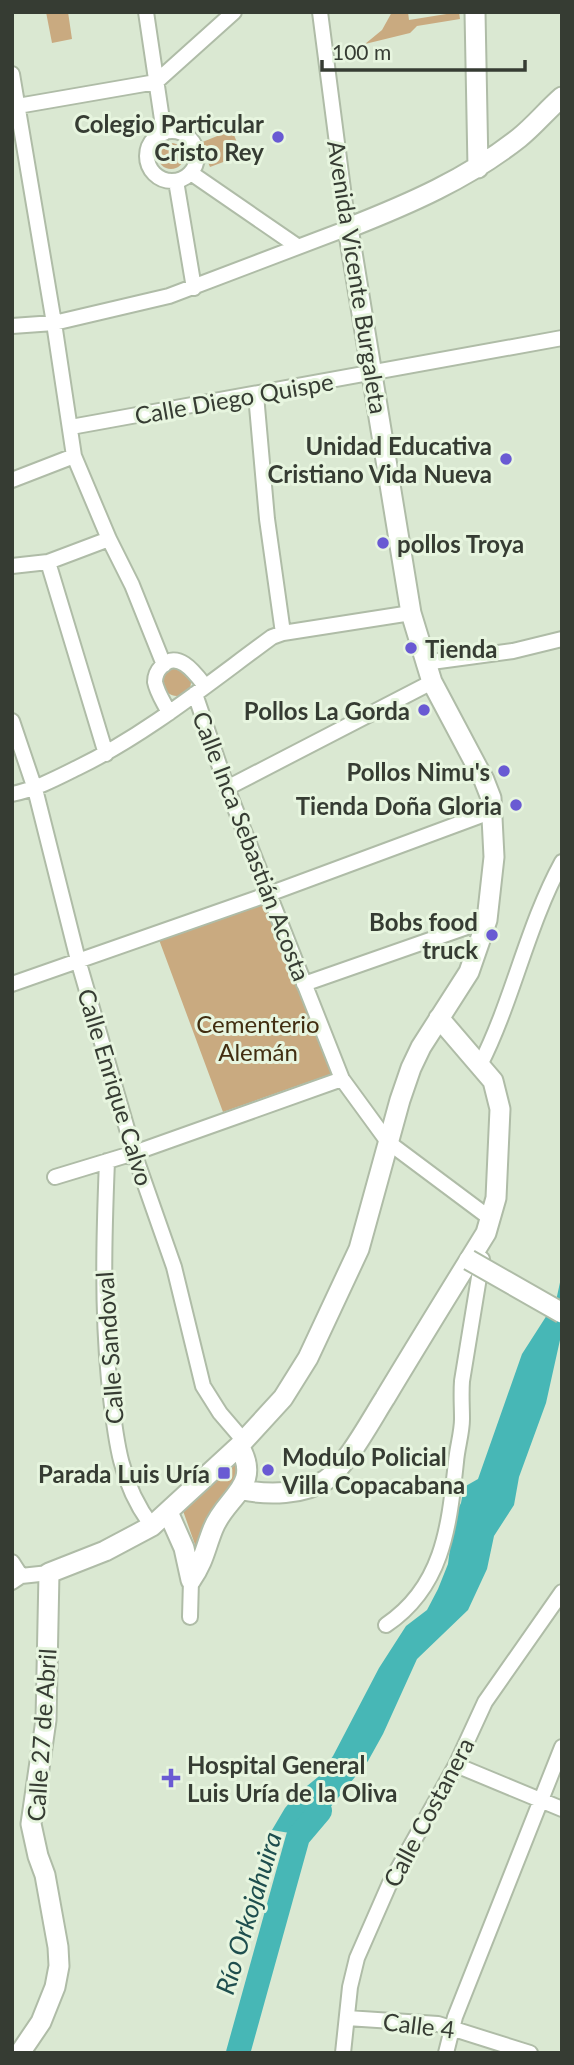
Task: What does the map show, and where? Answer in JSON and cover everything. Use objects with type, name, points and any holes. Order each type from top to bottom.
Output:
[{"type":"main road","points":[[475,12],[478,168]]},
{"type":"main road","points":[[348,228],[432,194],[478,168],[520,137],[562,97]]},
{"type":"main road","name":"Avenida Vicente Burgaleta","points":[[49,1573],[105,1551],[152,1526],[242,1443],[283,1398],[308,1358],[359,1249],[411,1068],[421,1047],[469,972],[487,920],[494,857],[491,798],[432,682],[424,663],[411,613],[348,228]]},
{"type":"main road","points":[[243,1490],[276,1493],[313,1486],[338,1469],[366,1428],[488,1226],[495,1198],[500,1109],[493,1081],[439,1018]]},
{"type":"main road","points":[[469,1260],[562,1313]]},
{"type":"main road","points":[[191,1580],[202,1563],[219,1517],[243,1490],[247,1461],[242,1443]]},
{"type":"main road","points":[[168,1511],[184,1548],[191,1580]]},
{"type":"main road","name":"Calle 27 de Abril","points":[[20,2053],[41,2022],[55,1986],[59,1966],[45,1875],[32,1824],[46,1720],[49,1573]]},
{"type":"street","points":[[146,12],[164,133]]},
{"type":"street","points":[[15,106],[156,82],[234,12]]},
{"type":"street","name":"Avenida Vicente Burgaleta","points":[[320,12],[348,228]]},
{"type":"street","points":[[12,74],[15,106],[54,323],[74,456],[109,539],[132,585],[163,665]]},
{"type":"street","points":[[164,133],[181,133],[193,143],[197,159],[191,173],[176,181],[162,179],[151,169],[148,162],[149,148],[153,141],[164,133]]},
{"type":"street","points":[[191,173],[297,246]]},
{"type":"street","points":[[176,181],[194,288]]},
{"type":"street","points":[[12,326],[54,323],[169,296],[348,228]]},
{"type":"street","name":"Calle Diego Quispe","points":[[71,427],[562,338]]},
{"type":"street","points":[[256,395],[267,519],[283,633]]},
{"type":"street","points":[[12,480],[74,456]]},
{"type":"street","points":[[12,566],[48,562],[109,539]]},
{"type":"street","points":[[48,562],[106,754]]},
{"type":"street","points":[[12,794],[35,789],[106,754],[169,713],[272,637],[411,613]]},
{"type":"street","points":[[424,663],[513,651],[562,639]]},
{"type":"street","points":[[169,713],[155,682],[163,665],[175,661],[190,667],[200,690]]},
{"type":"street","points":[[227,788],[432,682]]},
{"type":"street","name":"Calle Inca Sebastián Acosta","points":[[200,690],[227,788],[342,1079],[388,1142],[488,1226]]},
{"type":"street","name":"Calle Enrique Calvo","points":[[12,721],[35,789],[78,960],[134,1153],[174,1267],[203,1386],[242,1443]]},
{"type":"street","points":[[12,984],[269,894],[493,811]]},
{"type":"street","points":[[480,1065],[495,1035],[545,897],[562,862]]},
{"type":"street","points":[[304,984],[487,920]]},
{"type":"street","points":[[55,1177],[134,1153],[342,1079]]},
{"type":"street","name":"Calle Sandoval","points":[[107,1161],[104,1321],[115,1429],[131,1495],[152,1526]]},
{"type":"street","points":[[386,1625],[406,1607],[435,1571],[442,1547],[452,1500],[461,1433],[460,1398],[464,1369],[488,1226]]},
{"type":"street","points":[[12,1562],[16,1579],[49,1573]]},
{"type":"street","points":[[190,1617],[191,1580]]},
{"type":"street","name":"Calle Costanera","points":[[343,2053],[350,1987],[358,1958],[384,1897],[456,1765],[485,1702],[562,1592]]},
{"type":"street","points":[[446,2053],[452,2027],[562,1747]]},
{"type":"street","points":[[456,1765],[562,1809]]},
{"type":"street","name":"Calle 4","points":[[347,2018],[438,2024],[530,2053]]},
{"type":"green space","points":[[46,12],[68,12],[72,39],[52,43]]},
{"type":"green space","points":[[392,12],[408,12],[409,20],[459,12],[460,19],[417,26],[410,33],[365,44],[382,30]]},
{"type":"green space","points":[[232,130],[242,155],[210,167],[200,143]]},
{"type":"green space","points":[[171,143],[180,147],[184,156],[180,165],[171,169],[162,165],[158,156],[162,147]]},
{"type":"green space","points":[[177,668],[187,672],[191,682],[187,692],[177,696],[167,692],[163,682],[167,672]]},
{"type":"green space","name":"Cementerio Alemán","points":[[265,897],[334,1073],[223,1112],[158,937]]},
{"type":"green space","points":[[232,1461],[237,1461],[241,1473],[209,1514],[198,1553],[182,1508]]},
{"type":"water","points":[[562,1273],[562,1331],[546,1403],[519,1477],[514,1505],[494,1536],[487,1569],[468,1610],[417,1659],[368,1761],[307,1836],[272,1830],[285,1808],[318,1777],[333,1756],[379,1668],[406,1626],[427,1610],[438,1589],[448,1564],[454,1517],[461,1503],[464,1487],[478,1479],[522,1354],[556,1301]]},
{"type":"waterway","name":"Río Orkojahuira","points":[[238,2053],[298,1837],[320,1811]]},
{"type":"place","name":"Colegio Particular Cristo Rey","points":[[278,137]]},
{"type":"place","name":"Unidad Educativa Cristiano Vida Nueva","points":[[506,459]]},
{"type":"place","name":"pollos Troya","points":[[383,543]]},
{"type":"place","name":"Tienda","points":[[411,648]]},
{"type":"place","name":"Pollos La Gorda","points":[[424,710]]},
{"type":"place","name":"Pollos Nimu's","points":[[504,771]]},
{"type":"place","name":"Tienda Doña Gloria","points":[[516,805]]},
{"type":"place","name":"Bobs food truck","points":[[492,935]]},
{"type":"place","name":"Modulo Policial Villa Copacabana","points":[[268,1470]]},
{"type":"place","name":"Parada Luis Uría","points":[[224,1473]]},
{"type":"place","name":"Hospital General Luis Uría de la Oliva","points":[[171,1778]]}]
